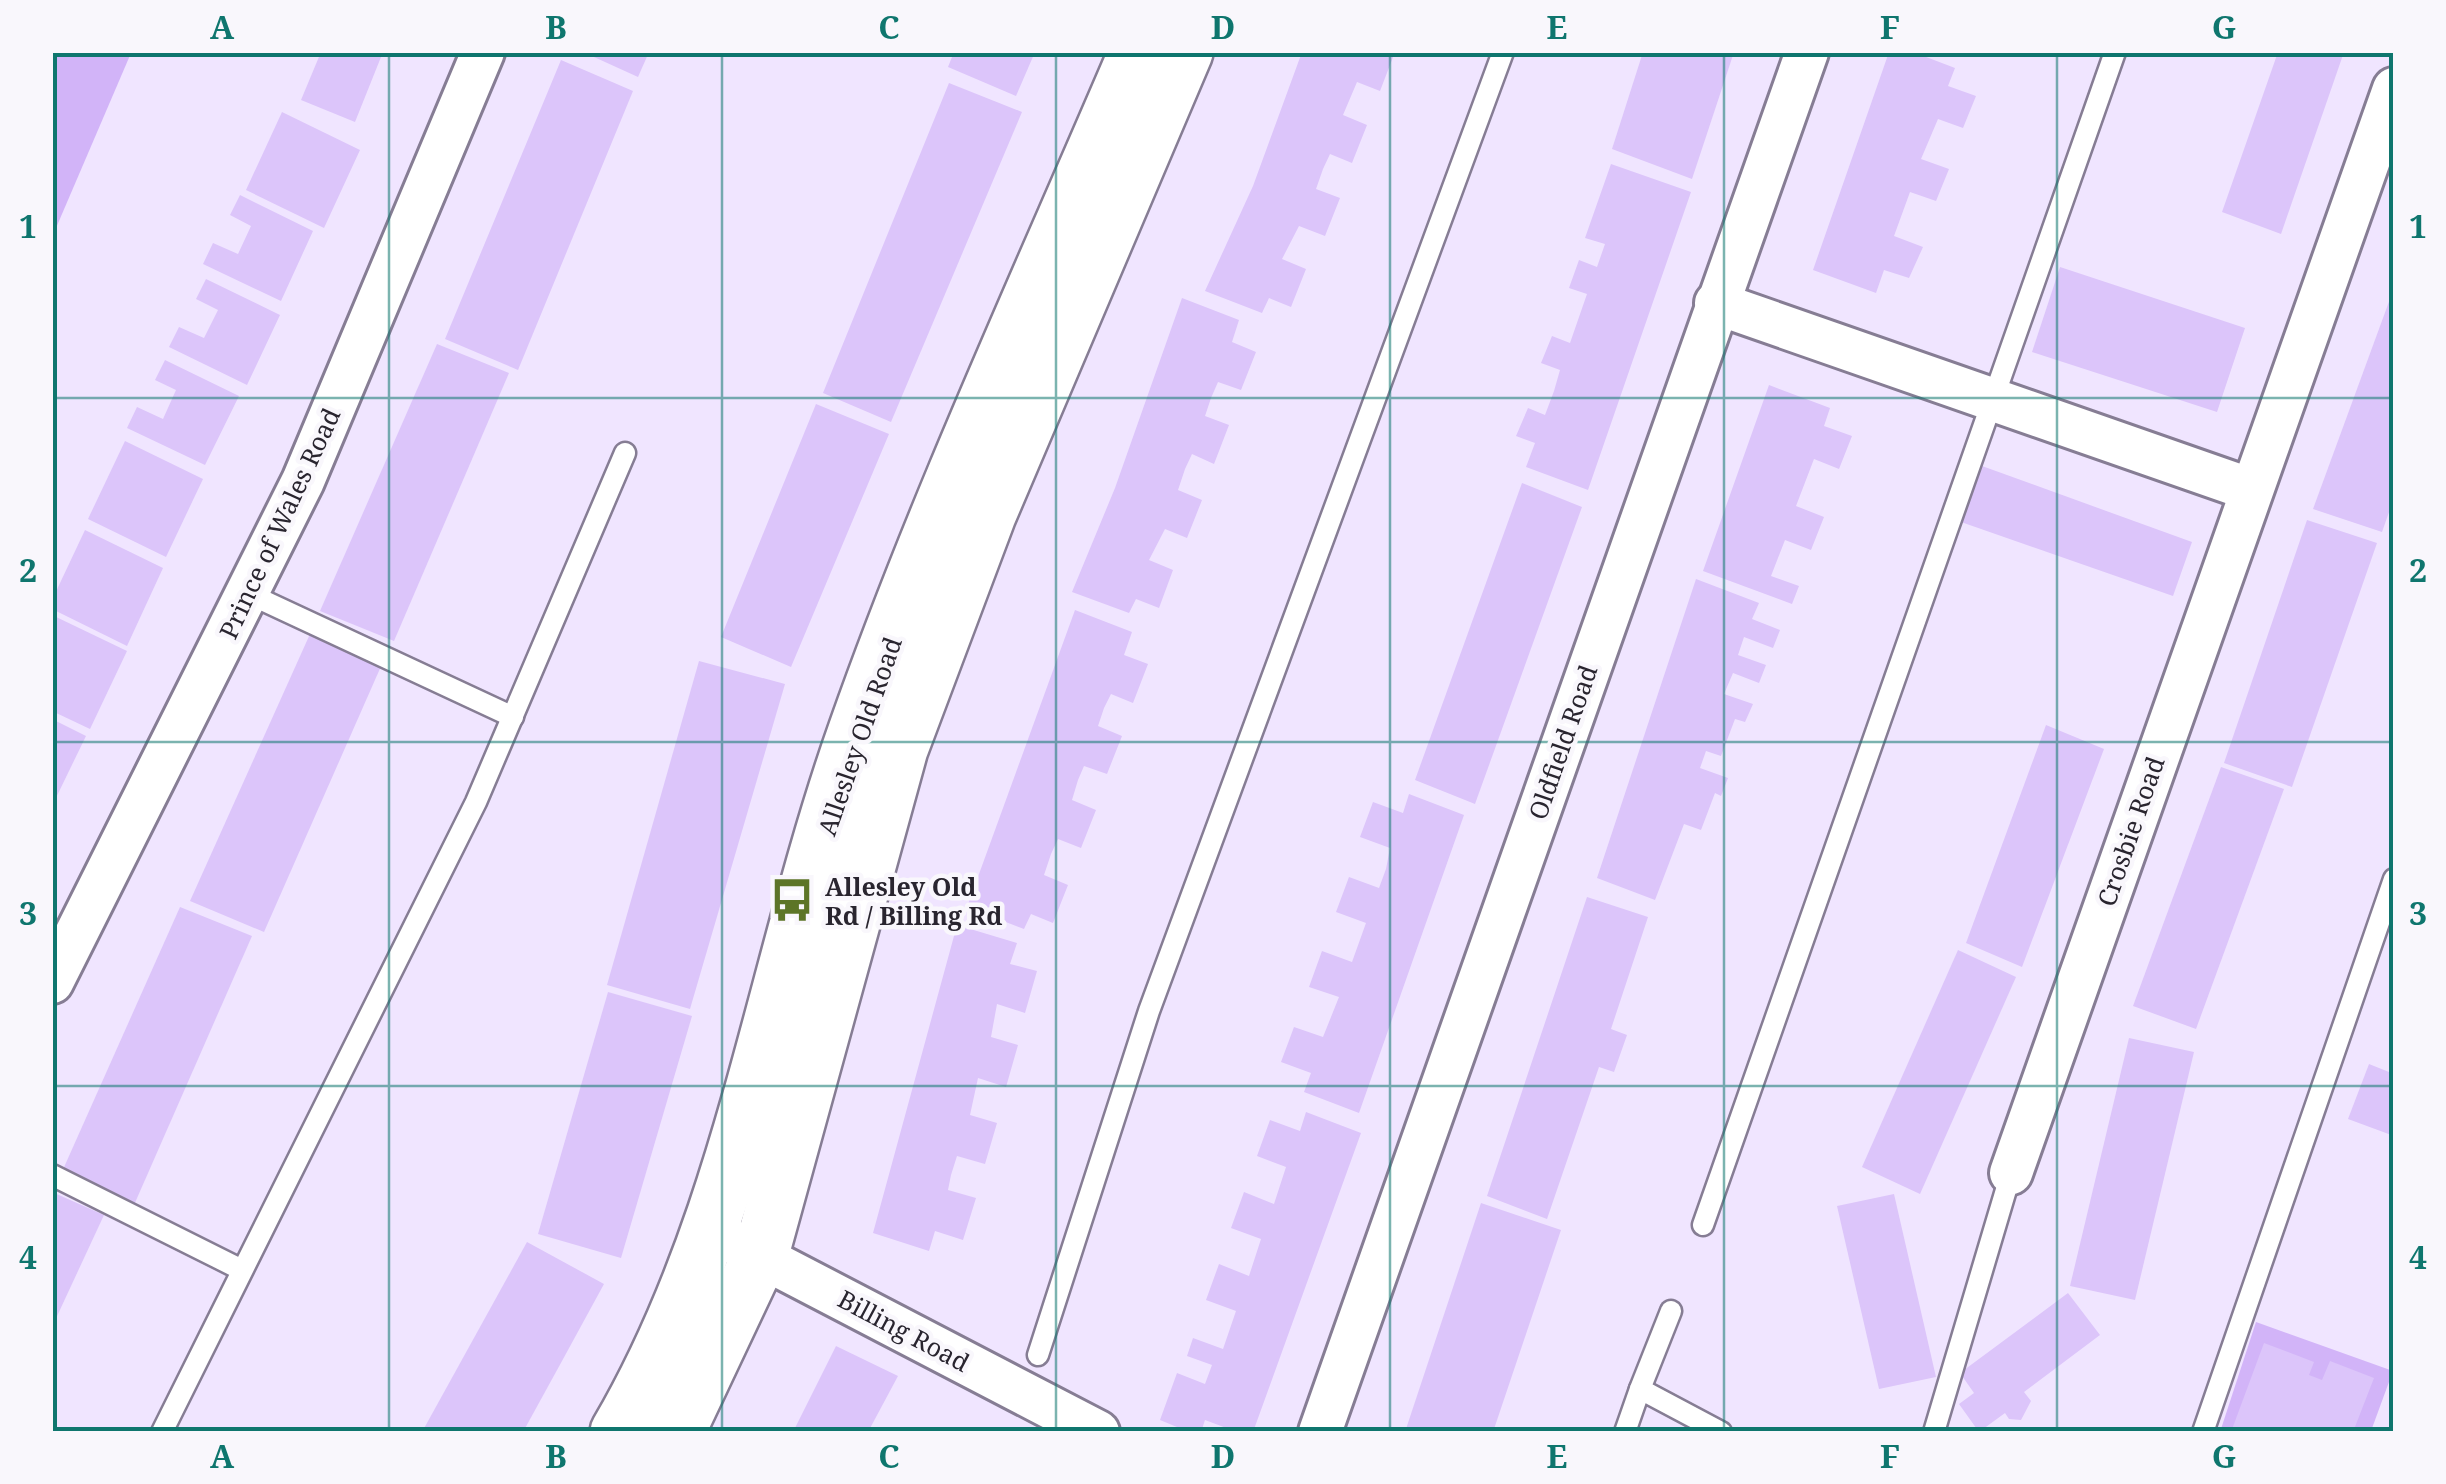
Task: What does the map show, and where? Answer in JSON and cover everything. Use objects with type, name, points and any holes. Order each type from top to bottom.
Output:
[{"type":"main road","name":"Allesley Old Road","points":[[676,1432],[761,1254],[900,749],[988,516],[1107,178],[1137,52]]},
{"type":"main road","name":"Allesley Old Road","points":[[618,1432],[636,1401],[710,1230],[855,733],[948,494],[1107,178],[1185,52]]},
{"type":"street","name":"Prince of Wales Road","points":[[52,982],[304,481],[483,52]]},
{"type":"street","name":"Oldfield Road","points":[[1320,1432],[1807,52]]},
{"type":"street","name":"Crosbie Road","points":[[2011,1173],[2394,89]]},
{"type":"street","points":[[1716,303],[2250,489]]},
{"type":"street","name":"Billing Road","points":[[710,1230],[1098,1432]]},
{"type":"lane","points":[[1038,1356],[1149,1011],[1503,52]]},
{"type":"lane","points":[[1704,1225],[2115,52]]},
{"type":"lane","points":[[162,1432],[476,802],[625,453]]},
{"type":"lane","points":[[247,592],[513,716]]},
{"type":"lane","points":[[2203,1432],[2394,879]]},
{"type":"lane","points":[[1934,1432],[2011,1173]]},
{"type":"lane","points":[[52,1176],[242,1270]]},
{"type":"lane","points":[[1624,1432],[1671,1312]]},
{"type":"lane","points":[[1640,1389],[1720,1432]]},
{"type":"shaded area","points":[[52,53],[131,53],[53,235]]},
{"type":"shaded area","points":[[2256,1322],[2393,1371],[2371,1431],[2220,1432]]},
{"type":"building","points":[[321,52],[383,52],[355,122],[301,100]]},
{"type":"building","points":[[583,52],[649,52],[638,77]]},
{"type":"building","points":[[954,52],[1035,52],[1016,96],[948,67]]},
{"type":"building","points":[[1302,52],[1395,52],[1380,91],[1357,82],[1343,115],[1367,125],[1352,163],[1330,154],[1323,169],[1316,189],[1340,198],[1325,236],[1299,226],[1282,259],[1306,269],[1291,307],[1269,298],[1262,313],[1205,291],[1253,186]]},
{"type":"building","points":[[1643,52],[1734,52],[1692,179],[1612,149]]},
{"type":"building","points":[[1889,52],[1913,52],[1955,68],[1948,86],[1976,96],[1963,128],[1938,119],[1921,159],[1949,169],[1936,201],[1910,192],[1894,236],[1923,247],[1909,278],[1884,270],[1876,293],[1813,270]]},
{"type":"building","points":[[2278,52],[2344,52],[2281,234],[2222,212]]},
{"type":"building","points":[[561,60],[633,91],[518,370],[445,339]]},
{"type":"building","points":[[949,83],[1022,112],[891,422],[823,393]]},
{"type":"building","points":[[282,112],[360,150],[324,228],[246,190]]},
{"type":"building","points":[[1611,164],[1691,192],[1588,490],[1526,467],[1535,443],[1516,436],[1528,408],[1545,415],[1554,391],[1560,370],[1541,363],[1552,336],[1570,343],[1587,294],[1569,288],[1579,260],[1597,267],[1605,244],[1585,238]]},
{"type":"building","points":[[240,195],[313,231],[281,301],[203,264],[213,243],[238,254],[251,226],[230,215]]},
{"type":"building","points":[[2060,267],[2245,328],[2217,412],[2032,352]]},
{"type":"building","points":[[206,279],[280,315],[247,385],[169,347],[179,327],[204,338],[218,310],[196,299]]},
{"type":"building","points":[[2394,288],[2394,498],[2382,532],[2313,509]]},
{"type":"building","points":[[1182,298],[1239,320],[1232,342],[1256,352],[1241,390],[1218,382],[1211,398],[1205,416],[1229,425],[1214,464],[1192,454],[1185,469],[1178,490],[1202,500],[1187,538],[1165,529],[1149,560],[1173,570],[1159,608],[1136,599],[1129,613],[1072,592],[1115,488]]},
{"type":"building","points":[[437,344],[509,373],[394,641],[320,611]]},
{"type":"building","points":[[165,360],[239,396],[205,465],[127,428],[137,407],[163,419],[176,390],[155,380]]},
{"type":"building","points":[[1769,385],[1830,408],[1824,426],[1852,436],[1839,469],[1814,459],[1796,506],[1824,517],[1811,550],[1785,540],[1771,576],[1799,586],[1792,604],[1703,571]]},
{"type":"building","points":[[816,404],[889,434],[791,667],[721,637]]},
{"type":"building","points":[[125,441],[203,479],[166,557],[88,519]]},
{"type":"building","points":[[1982,466],[2192,542],[2173,596],[1961,522]]},
{"type":"building","points":[[1522,483],[1582,507],[1475,804],[1415,780]]},
{"type":"building","points":[[2307,520],[2377,543],[2292,787],[2224,763]]},
{"type":"building","points":[[85,530],[163,568],[127,646],[52,609],[52,600]]},
{"type":"building","points":[[1696,579],[1759,603],[1752,619],[1780,630],[1773,648],[1744,637],[1738,655],[1766,665],[1759,683],[1733,673],[1724,694],[1753,704],[1745,722],[1735,719],[1721,756],[1706,751],[1700,768],[1728,778],[1721,796],[1715,793],[1701,830],[1684,824],[1655,900],[1597,878]]},
{"type":"building","points":[[1075,610],[1132,632],[1124,655],[1148,664],[1133,703],[1111,694],[1104,708],[1098,726],[1122,736],[1107,774],[1084,766],[1078,780],[1072,800],[1096,810],[1081,848],[1058,839],[1051,854],[1044,875],[1068,885],[1053,923],[1031,914],[1024,929],[967,907]]},
{"type":"building","points":[[52,615],[127,651],[90,729],[52,711]]},
{"type":"building","points":[[310,634],[382,664],[264,932],[190,901]]},
{"type":"building","points":[[699,661],[785,684],[690,1009],[607,985]]},
{"type":"building","points":[[52,719],[86,736],[52,806]]},
{"type":"building","points":[[2046,725],[2104,749],[2022,967],[1966,943]]},
{"type":"building","points":[[2221,767],[2284,789],[2196,1029],[2133,1006]]},
{"type":"building","points":[[1409,794],[1464,815],[1359,1113],[1304,1092],[1311,1073],[1281,1062],[1294,1027],[1323,1037],[1339,997],[1309,987],[1322,951],[1352,962],[1366,923],[1336,912],[1349,877],[1379,888],[1386,869],[1390,848],[1360,837],[1373,802],[1403,813]]},
{"type":"building","points":[[1587,897],[1648,917],[1611,1029],[1627,1035],[1614,1072],[1599,1067],[1547,1219],[1487,1196]]},
{"type":"building","points":[[180,907],[252,936],[134,1205],[61,1174]]},
{"type":"building","points":[[957,925],[1017,943],[1010,964],[1037,971],[1025,1013],[997,1004],[991,1037],[1018,1045],[1006,1087],[978,1078],[970,1115],[997,1123],[985,1164],[957,1156],[951,1175],[948,1190],[976,1198],[963,1240],[935,1231],[929,1251],[873,1233]]},
{"type":"building","points":[[1958,950],[2016,977],[1920,1194],[1862,1167]]},
{"type":"building","points":[[608,992],[692,1016],[621,1258],[538,1234]]},
{"type":"building","points":[[2129,1038],[2194,1052],[2135,1300],[2070,1286]]},
{"type":"building","points":[[2369,1064],[2394,1074],[2394,1136],[2348,1119]]},
{"type":"building","points":[[1306,1112],[1361,1133],[1253,1432],[1237,1432],[1205,1420],[1201,1432],[1189,1432],[1160,1420],[1177,1373],[1205,1384],[1212,1365],[1187,1356],[1193,1338],[1223,1349],[1236,1311],[1206,1300],[1219,1264],[1249,1276],[1261,1239],[1231,1228],[1244,1192],[1274,1204],[1286,1167],[1257,1156],[1270,1120],[1300,1131]]},
{"type":"building","points":[[52,1192],[104,1215],[52,1327]]},
{"type":"building","points":[[1894,1194],[1936,1377],[1879,1389],[1837,1206]]},
{"type":"building","points":[[1481,1203],[1561,1230],[1493,1432],[1405,1432]]},
{"type":"building","points":[[527,1242],[604,1284],[523,1432],[422,1432]]},
{"type":"building","points":[[2068,1293],[2100,1335],[2024,1392],[2031,1401],[2021,1420],[2009,1419],[2005,1413],[1979,1432],[1959,1404],[1974,1393],[1960,1373]]},
{"type":"building","points":[[2264,1343],[2314,1362],[2309,1375],[2322,1380],[2330,1361],[2374,1378],[2353,1432],[2231,1432]]},
{"type":"building","points":[[836,1346],[898,1376],[868,1432],[793,1432]]},
{"type":"place","name":"Allesley Old Rd / Billing Rd","points":[[792,900]]}]
